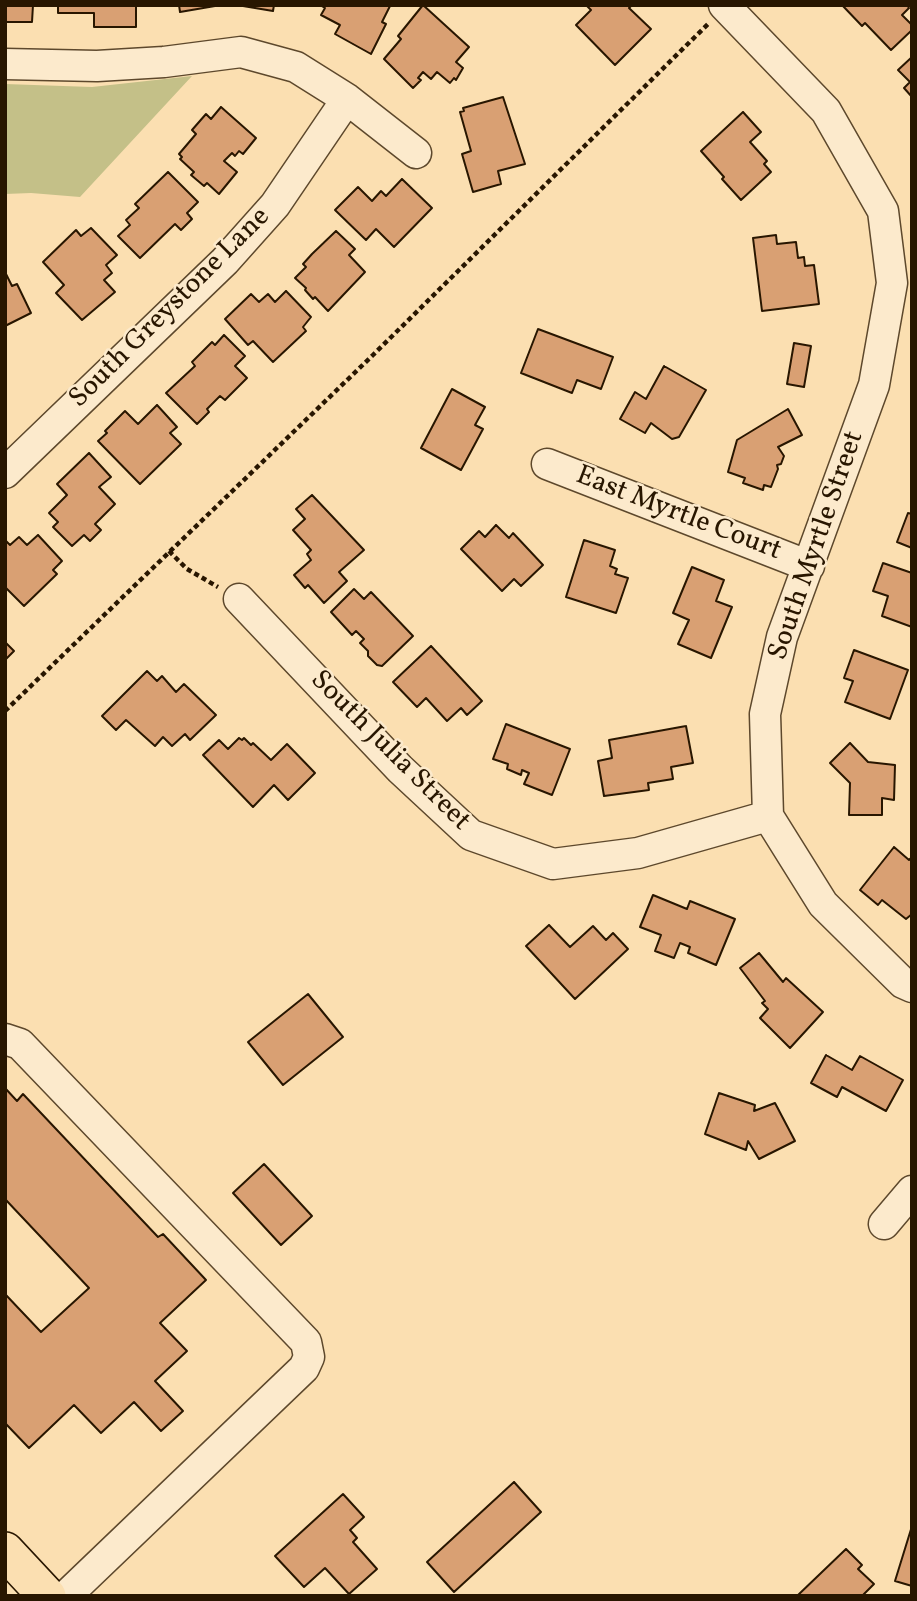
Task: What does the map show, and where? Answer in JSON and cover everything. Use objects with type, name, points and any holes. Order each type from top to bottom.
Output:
[{"type":"main road","points":[[5,1551],[47,1596]]},
{"type":"street","name":"South Myrtle Street","points":[[725,6],[826,111],[883,211],[892,283],[874,385],[782,637],[765,714],[768,816]]},
{"type":"street","points":[[5,64],[97,66],[241,52],[296,67],[347,99],[416,153]]},
{"type":"street","name":"South Greystone Lane","points":[[5,473],[225,261],[275,205],[347,99]]},
{"type":"street","name":"East Myrtle Court","points":[[547,464],[809,566]]},
{"type":"street","name":"South Julia Street","points":[[239,598],[400,769],[471,835],[553,864],[638,853],[768,816]]},
{"type":"street","points":[[768,816],[823,904],[903,984],[912,987]]},
{"type":"street","points":[[5,1039],[20,1044],[306,1342],[309,1357],[304,1368],[65,1596]]},
{"type":"street","points":[[884,1224],[912,1191]]},
{"type":"path","points":[[5,711],[373,355],[725,6]]},
{"type":"path","points":[[169,551],[187,569],[239,598]]},
{"type":"shaded area","points":[[192,76],[80,197],[5,194],[5,84],[92,87]]},
{"type":"building","points":[[5,5],[33,5],[32,22],[5,22]]},
{"type":"building","points":[[58,5],[136,5],[136,27],[94,27],[94,13],[58,13]]},
{"type":"building","points":[[179,5],[214,5],[215,6],[180,12]]},
{"type":"building","points":[[237,5],[274,5],[273,11]]},
{"type":"building","points":[[320,5],[389,5],[382,22],[386,24],[371,54],[335,34],[340,25],[321,15],[325,8]]},
{"type":"building","points":[[423,5],[469,47],[456,62],[463,68],[456,80],[454,78],[450,83],[437,72],[431,79],[423,72],[418,78],[421,80],[413,88],[384,59],[401,39],[398,36]]},
{"type":"building","points":[[586,5],[632,5],[629,8],[651,29],[615,65],[576,25],[591,10]]},
{"type":"building","points":[[842,5],[907,5],[909,8],[902,15],[912,25],[912,30],[891,50],[865,23],[862,26]]},
{"type":"building","points":[[912,57],[912,97],[904,88],[910,82],[898,70]]},
{"type":"building","points":[[503,97],[525,164],[498,171],[501,184],[473,192],[462,154],[471,151],[460,112],[464,111],[463,108]]},
{"type":"building","points":[[221,107],[256,138],[243,154],[239,151],[235,156],[232,153],[224,161],[237,172],[219,194],[207,183],[204,186],[191,175],[194,172],[180,159],[182,157],[179,154],[196,134],[192,130],[206,114],[211,119]]},
{"type":"building","points":[[743,112],[761,132],[750,142],[767,161],[764,164],[771,172],[741,200],[701,151]]},
{"type":"building","points":[[168,172],[198,202],[187,213],[192,219],[181,230],[175,224],[140,258],[118,236],[130,225],[126,220],[139,208],[135,204]]},
{"type":"building","points":[[402,179],[432,208],[394,247],[376,229],[366,240],[335,210],[358,187],[372,201],[381,191],[386,196]]},
{"type":"building","points":[[91,228],[117,255],[106,265],[112,273],[104,280],[115,292],[82,320],[56,293],[64,285],[43,262],[76,230],[81,236]]},
{"type":"building","points":[[336,231],[355,249],[349,255],[365,272],[328,311],[315,297],[313,299],[295,278],[306,267],[303,264]]},
{"type":"building","points":[[776,235],[777,244],[796,242],[798,258],[804,257],[805,266],[814,265],[819,304],[762,311],[753,238]]},
{"type":"building","points":[[5,272],[12,286],[17,284],[31,313],[5,326]]},
{"type":"building","points":[[286,291],[311,317],[303,327],[306,331],[273,362],[253,341],[248,345],[225,319],[251,294],[259,302],[268,294],[275,302]]},
{"type":"building","points":[[538,329],[613,357],[601,389],[577,380],[572,393],[521,373]]},
{"type":"building","points":[[224,335],[245,356],[235,366],[247,378],[225,400],[220,396],[197,424],[166,393],[195,366],[192,362],[212,342],[215,345]]},
{"type":"building","points":[[794,343],[811,346],[804,387],[787,384]]},
{"type":"building","points":[[664,366],[706,390],[679,437],[672,439],[651,423],[645,433],[620,419],[635,392],[646,399]]},
{"type":"building","points":[[452,389],[485,407],[475,425],[483,429],[461,470],[421,448]]},
{"type":"building","points":[[157,405],[177,427],[170,433],[181,444],[140,484],[98,441],[125,411],[138,424]]},
{"type":"building","points":[[788,409],[802,435],[778,447],[784,456],[781,464],[777,465],[771,487],[764,485],[763,490],[743,483],[745,478],[728,472],[737,440]]},
{"type":"building","points":[[89,453],[111,477],[99,487],[115,504],[95,524],[101,530],[90,541],[84,535],[72,546],[53,527],[58,522],[49,513],[67,495],[57,484]]},
{"type":"building","points":[[312,495],[364,550],[339,572],[347,581],[324,603],[308,585],[305,588],[294,575],[311,560],[307,554],[311,550],[293,530],[305,519],[296,509]]},
{"type":"building","points":[[908,513],[912,514],[912,548],[897,542]]},
{"type":"building","points":[[496,525],[509,538],[513,533],[543,565],[521,586],[514,579],[502,591],[461,549],[479,531],[485,537]]},
{"type":"building","points":[[38,535],[62,561],[53,570],[57,574],[24,606],[5,587],[5,540],[10,545],[19,537],[27,545]]},
{"type":"building","points":[[584,540],[615,550],[610,566],[617,569],[615,574],[628,578],[616,613],[566,597]]},
{"type":"building","points":[[883,563],[912,573],[912,627],[882,616],[888,596],[873,591]]},
{"type":"building","points":[[692,567],[724,580],[716,601],[732,607],[711,658],[678,644],[689,620],[673,613]]},
{"type":"building","points":[[354,589],[364,599],[371,592],[413,636],[382,666],[368,656],[368,651],[360,643],[364,639],[356,631],[352,635],[331,612]]},
{"type":"building","points":[[5,642],[14,651],[5,660]]},
{"type":"building","points":[[431,646],[482,701],[467,715],[461,708],[447,721],[426,698],[417,707],[393,682]]},
{"type":"building","points":[[854,650],[908,670],[890,719],[845,702],[853,681],[844,678]]},
{"type":"building","points":[[147,671],[157,681],[162,676],[176,692],[184,684],[216,715],[190,740],[185,734],[172,746],[163,737],[155,746],[126,720],[116,730],[102,716]]},
{"type":"building","points":[[506,724],[570,749],[552,795],[524,784],[529,773],[522,770],[521,775],[507,769],[508,764],[493,759]]},
{"type":"building","points":[[686,726],[693,763],[671,767],[673,779],[648,783],[649,790],[604,796],[598,761],[612,758],[609,740]]},
{"type":"building","points":[[239,738],[244,738],[251,745],[253,743],[271,760],[287,744],[315,773],[288,800],[274,785],[253,807],[203,755],[219,740],[228,749]]},
{"type":"building","points":[[850,743],[868,762],[895,765],[894,800],[882,798],[882,815],[849,815],[850,783],[830,763]]},
{"type":"building","points":[[894,847],[909,860],[912,857],[912,914],[906,919],[882,900],[878,905],[860,890]]},
{"type":"building","points":[[653,895],[687,909],[690,901],[735,919],[716,965],[688,953],[690,947],[680,943],[674,958],[655,951],[661,935],[640,927]]},
{"type":"building","points":[[549,925],[570,947],[593,926],[606,940],[613,933],[628,949],[575,999],[526,946]]},
{"type":"building","points":[[759,953],[783,982],[786,978],[823,1012],[790,1048],[760,1018],[768,1009],[762,1003],[765,1001],[740,968]]},
{"type":"building","points":[[308,994],[343,1037],[283,1085],[248,1042]]},
{"type":"building","points":[[826,1055],[852,1070],[860,1056],[903,1080],[886,1111],[842,1087],[837,1097],[811,1083]]},
{"type":"building","points":[[5,1088],[17,1101],[23,1094],[158,1237],[163,1234],[206,1280],[160,1323],[187,1351],[155,1381],[183,1411],[161,1431],[134,1402],[101,1433],[74,1405],[29,1448],[5,1423],[5,1294],[41,1332],[89,1288],[5,1199]]},
{"type":"building","points":[[719,1093],[755,1105],[754,1111],[775,1103],[795,1141],[759,1159],[748,1141],[746,1150],[705,1134]]},
{"type":"building","points":[[264,1164],[312,1216],[281,1245],[233,1193]]},
{"type":"building","points":[[514,1482],[541,1512],[454,1592],[427,1562]]},
{"type":"building","points":[[343,1494],[364,1517],[350,1530],[357,1538],[353,1542],[377,1569],[349,1594],[325,1568],[304,1587],[275,1556]]},
{"type":"building","points":[[912,1526],[912,1586],[895,1581]]},
{"type":"building","points":[[846,1549],[862,1565],[858,1569],[874,1584],[862,1596],[797,1596]]}]
